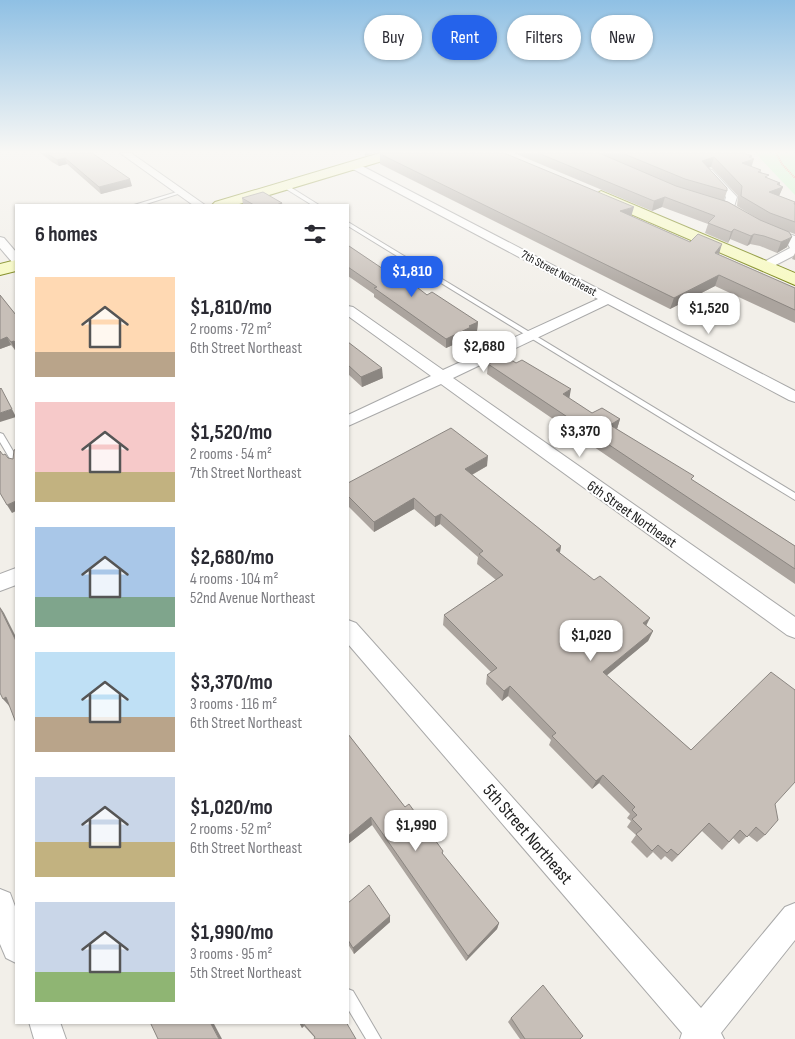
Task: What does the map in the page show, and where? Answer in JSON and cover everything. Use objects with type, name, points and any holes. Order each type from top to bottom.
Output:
[{"type":"street","name":"7th Street Northeast","points":[[422,201],[795,398]]},
{"type":"street","points":[[612,201],[795,280]]},
{"type":"street","points":[[728,208],[730,201]]},
{"type":"street","points":[[753,222],[791,239],[795,248],[764,266]]},
{"type":"street","points":[[0,241],[15,258]]},
{"type":"street","points":[[0,270],[15,265]]},
{"type":"street","points":[[349,421],[608,299]]},
{"type":"street","name":"6th Street Northeast","points":[[349,311],[795,629]]},
{"type":"street","points":[[0,583],[15,576]]},
{"type":"street","name":"5th Street Northeast","points":[[349,630],[702,1037]]},
{"type":"street","points":[[0,903],[15,945]]},
{"type":"street","points":[[702,1037],[795,917]]},
{"type":"street","points":[[45,1024],[50,1039]]},
{"type":"lane","points":[[349,225],[795,497]]},
{"type":"lane","points":[[0,436],[15,460]]},
{"type":"lane","points":[[349,998],[374,1039]]},
{"type":"building","points":[[248,201],[282,203],[279,204],[252,204]]},
{"type":"building","points":[[477,201],[621,201],[634,207],[620,211],[690,242],[698,234],[722,244],[715,253],[795,288],[795,310],[719,275],[674,298]]},
{"type":"building","points":[[677,201],[728,202],[760,220],[789,232],[792,237],[781,242],[754,234],[751,236],[734,229],[731,232],[708,223],[715,216]]},
{"type":"building","points":[[750,201],[795,202],[795,222],[770,213]]},
{"type":"building","points":[[349,246],[398,279],[404,277],[427,295],[432,292],[478,322],[446,339],[374,288],[377,287],[349,268]]},
{"type":"building","points":[[0,295],[15,314],[15,342],[11,342],[7,337],[0,340]]},
{"type":"building","points":[[349,343],[382,368],[361,377],[349,366]]},
{"type":"building","points":[[505,356],[516,363],[522,360],[571,389],[563,394],[592,413],[602,408],[620,419],[610,425],[694,476],[691,479],[795,546],[795,569],[488,364]]},
{"type":"building","points":[[0,389],[12,409],[0,413]]},
{"type":"building","points":[[451,428],[488,456],[465,469],[561,546],[556,550],[594,580],[600,576],[650,618],[643,623],[653,631],[603,672],[691,750],[771,672],[795,690],[795,782],[775,804],[778,820],[765,835],[756,827],[747,837],[740,830],[729,842],[709,823],[678,855],[671,849],[667,853],[658,845],[652,851],[636,834],[642,829],[632,819],[637,815],[632,810],[635,807],[603,775],[596,781],[552,736],[556,733],[510,686],[504,691],[487,675],[497,668],[444,615],[503,575],[479,554],[483,551],[441,514],[435,517],[414,498],[374,522],[349,497],[349,482]]},
{"type":"building","points":[[14,450],[15,501],[7,505],[0,493],[0,451],[3,455],[5,454],[8,458],[13,459]]},
{"type":"building","points":[[0,608],[15,639],[15,720],[6,697],[3,699],[0,693]]},
{"type":"building","points":[[349,735],[405,807],[409,804],[443,851],[442,853],[499,923],[468,956],[371,817],[349,835]]},
{"type":"building","points":[[369,885],[390,916],[353,948],[349,942],[349,902]]},
{"type":"building","points":[[543,985],[583,1036],[580,1039],[525,1039],[511,1018]]},
{"type":"building","points":[[151,1024],[211,1024],[219,1039],[158,1039]]},
{"type":"building","points":[[304,1024],[347,1024],[356,1039],[314,1039],[315,1037]]}]
